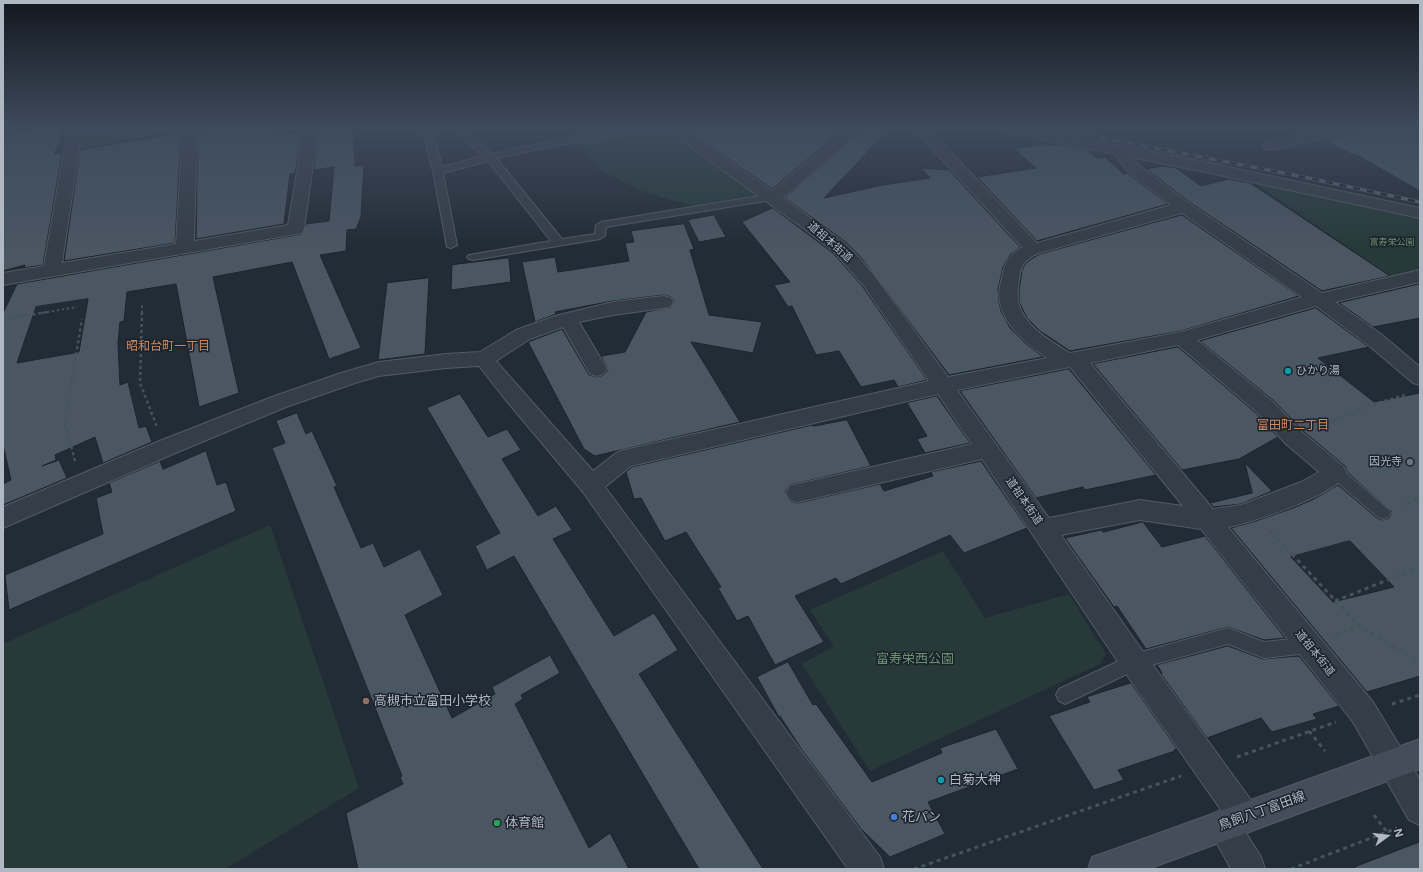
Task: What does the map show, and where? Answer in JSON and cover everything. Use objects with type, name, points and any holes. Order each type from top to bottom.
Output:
[{"type":"main road","name":"鳥飼八丁富田線","points":[[1104,869],[1407,759]]},
{"type":"street","points":[[52,270],[68,169]]},
{"type":"street","points":[[185,247],[188,169]]},
{"type":"street","points":[[3,279],[296,229],[305,169]]},
{"type":"street","name":"道祖本街道","points":[[730,169],[840,248],[856,265],[870,282],[943,384],[1043,529],[1140,510],[1208,520],[1363,712],[1407,759],[1410,818]]},
{"type":"street","points":[[772,198],[808,169]]},
{"type":"street","points":[[958,169],[1033,248]]},
{"type":"street","points":[[1133,169],[1184,207],[1266,262],[1374,340],[1415,386]]},
{"type":"street","points":[[1213,169],[1420,213]]},
{"type":"street","points":[[1182,338],[1265,407],[1294,438],[1336,473],[1309,489],[1243,515],[1208,520],[1071,360],[1045,348],[1018,323],[1009,304],[1011,272],[1016,259],[1023,253],[1033,248],[1184,207]]},
{"type":"street","points":[[591,485],[624,459],[943,384],[1182,338],[1299,303],[1318,300],[1420,276]]},
{"type":"street","points":[[3,518],[165,448],[279,402],[348,378],[379,369],[446,361],[484,359],[528,332],[568,319],[632,305],[664,302]]},
{"type":"street","points":[[568,319],[597,370]]},
{"type":"street","points":[[484,359],[512,394],[591,485],[868,869]]},
{"type":"street","points":[[798,493],[988,449]]},
{"type":"street","points":[[1043,529],[1134,662],[1209,766],[1234,822],[1249,869]]},
{"type":"lane","points":[[447,169],[438,171],[451,245]]},
{"type":"lane","points":[[499,169],[559,243]]},
{"type":"lane","points":[[473,257],[600,236],[601,225],[772,198]]},
{"type":"lane","points":[[1336,473],[1384,513]]},
{"type":"lane","points":[[1065,695],[1134,662],[1228,636],[1264,650],[1308,645]]},
{"type":"path","points":[[142,303],[140,383],[165,448]]},
{"type":"path","points":[[3,320],[77,307]]},
{"type":"path","points":[[81,484],[65,422],[82,319]]},
{"type":"path","points":[[1294,438],[1415,386]]},
{"type":"path","points":[[1417,500],[1420,506]]},
{"type":"path","points":[[1252,511],[1359,626],[1420,662]]},
{"type":"path","points":[[1336,601],[1420,566]]},
{"type":"path","points":[[914,869],[1363,712],[1420,695]]},
{"type":"path","points":[[1309,731],[1325,751]]},
{"type":"path","points":[[1374,815],[1387,833]]},
{"type":"path","points":[[1291,869],[1387,833],[1410,818]]},
{"type":"green space","points":[[599,169],[726,169],[760,194],[696,206],[670,200],[639,190]]},
{"type":"green space","name":"富寿栄公園","points":[[1253,182],[1420,219],[1420,270],[1393,278]]},
{"type":"green space","points":[[270,525],[359,788],[225,869],[3,869],[3,644]]},
{"type":"green space","name":"富寿栄西公園","points":[[943,551],[985,618],[1069,594],[1106,654],[1100,664],[870,771],[802,664],[834,646],[810,610]]},
{"type":"building","points":[[3,169],[59,169],[43,265],[24,268],[25,265],[3,271]]},
{"type":"building","points":[[77,169],[179,169],[175,243],[64,261]]},
{"type":"building","points":[[197,169],[296,169],[295,173],[290,174],[284,224],[196,239]]},
{"type":"building","points":[[334,169],[364,169],[361,217],[356,229],[347,230],[346,251],[320,255],[361,348],[329,359],[292,262],[213,277],[239,393],[199,407],[176,284],[127,292],[124,321],[120,322],[118,343],[120,385],[128,382],[139,428],[146,426],[152,442],[103,463],[95,437],[55,455],[56,460],[42,466],[59,460],[67,478],[3,505],[3,484],[11,480],[3,445],[3,313],[17,284],[302,234],[306,224],[329,221]],"holes":[[[88,299],[79,352],[17,363],[36,307]]]},
{"type":"building","points":[[743,169],[796,169],[772,189]]},
{"type":"building","points":[[818,169],[852,169],[824,198],[883,185],[930,178],[922,169],[949,170],[1020,247],[1010,255],[1003,267],[998,289],[999,302],[1001,311],[1010,328],[1024,342],[1043,357],[949,375],[863,260],[847,243],[785,198]]},
{"type":"building","points":[[1031,169],[1118,169],[1124,174],[1127,173],[1168,204],[1037,241],[977,177]]},
{"type":"building","points":[[1146,169],[1177,169],[1201,186],[1229,179],[1250,183],[1390,276],[1322,291],[1191,203]]},
{"type":"building","points":[[1381,169],[1420,169],[1420,191]]},
{"type":"building","points":[[773,208],[833,253],[863,287],[927,380],[898,387],[894,380],[861,387],[839,351],[816,355],[792,306],[788,307],[774,285],[790,282],[742,222]]},
{"type":"building","points":[[714,215],[726,237],[699,242],[688,220]]},
{"type":"building","points":[[1182,215],[1299,296],[1181,331],[1070,351],[1040,331],[1027,318],[1019,302],[1019,291],[1022,270],[1025,264],[1031,259],[1040,254]]},
{"type":"building","points":[[684,224],[694,249],[690,250],[709,315],[762,322],[753,353],[691,342],[740,422],[595,456],[584,449],[528,342],[562,329],[589,375],[597,377],[604,375],[608,370],[601,356],[625,352],[646,312],[671,307],[674,301],[671,297],[664,295],[613,301],[555,312],[556,314],[535,322],[522,262],[555,257],[558,272],[629,261],[625,243],[634,242],[631,231]]},
{"type":"building","points":[[509,258],[511,282],[451,290],[452,265]]},
{"type":"building","points":[[429,278],[425,354],[378,360],[387,283]]},
{"type":"building","points":[[1420,284],[1420,318],[1373,327],[1339,303]]},
{"type":"building","points":[[1316,308],[1369,347],[1318,358],[1374,402],[1420,393],[1420,676],[1367,692],[1231,528],[1293,508],[1312,500],[1338,485],[1377,518],[1382,520],[1389,518],[1392,512],[1348,473],[1345,466],[1303,431],[1274,401],[1200,341]],"holes":[[[1350,541],[1394,587],[1333,602],[1291,557]]]},
{"type":"building","points":[[1178,347],[1256,413],[1278,437],[1239,459],[1182,470],[1093,364]]},
{"type":"building","points":[[1069,369],[1156,475],[1085,490],[1083,487],[1036,498],[960,391]]},
{"type":"building","points":[[460,394],[488,437],[507,429],[521,450],[502,459],[538,516],[556,506],[572,530],[553,539],[614,636],[654,613],[678,650],[639,674],[763,869],[699,869],[514,556],[487,570],[475,546],[500,533],[427,408]]},
{"type":"building","points":[[937,396],[970,443],[925,453],[917,439],[927,436],[907,403]]},
{"type":"building","points":[[297,413],[306,434],[312,431],[337,486],[334,487],[361,548],[373,543],[384,567],[420,549],[443,595],[405,615],[452,718],[495,694],[492,687],[550,655],[560,673],[521,695],[523,699],[515,704],[589,848],[610,833],[629,869],[358,869],[346,813],[403,784],[400,777],[402,776],[272,448],[285,443],[276,421]]},
{"type":"building","points":[[847,420],[871,466],[790,485],[785,492],[790,501],[798,503],[880,484],[884,491],[933,476],[931,472],[981,461],[1027,528],[964,553],[950,535],[841,584],[836,578],[795,596],[824,642],[775,665],[748,616],[737,621],[718,588],[721,587],[686,532],[665,541],[641,498],[634,499],[626,472],[632,467],[812,425]]},
{"type":"building","points":[[206,451],[217,485],[226,482],[236,511],[9,610],[5,575],[103,534],[96,498],[112,492],[109,483],[160,461],[163,469]]},
{"type":"building","points":[[1245,463],[1272,491],[1241,504],[1214,507],[1210,503],[1252,493]]},
{"type":"building","points":[[1143,522],[1162,547],[1205,536],[1285,638],[1264,640],[1228,627],[1146,649],[1117,606],[1114,607],[1065,538],[1101,530],[1103,532]]},
{"type":"building","points":[[1228,646],[1263,659],[1299,656],[1339,706],[1313,714],[1317,719],[1272,732],[1261,718],[1207,738],[1161,674],[1162,673],[1157,665]]},
{"type":"building","points":[[788,662],[813,705],[816,704],[872,782],[942,753],[940,748],[996,729],[1018,769],[928,802],[945,834],[890,857],[861,829],[802,750],[780,716],[779,717],[757,677]]},
{"type":"building","points":[[1131,683],[1177,749],[1174,750],[1175,751],[1118,770],[1124,780],[1094,790],[1049,716],[1090,702],[1087,697]]},
{"type":"building","points":[[1420,842],[1420,869],[1355,869],[1355,867]]},
{"type":"railway","points":[[1261,169],[1420,202]]},
{"type":"place","name":"ひかり湯","points":[[1288,371]]},
{"type":"place","name":"因光寺","points":[[1410,462]]},
{"type":"place","name":"高槻市立富田小学校","points":[[366,701]]},
{"type":"place","name":"白菊大神","points":[[941,780]]},
{"type":"place","name":"花パン","points":[[894,817]]},
{"type":"place","name":"体育館","points":[[497,823]]},
{"type":"district","name":"昭和台町一丁目","points":[[168,346]]},
{"type":"district","name":"富田町二丁目","points":[[1293,425]]}]
